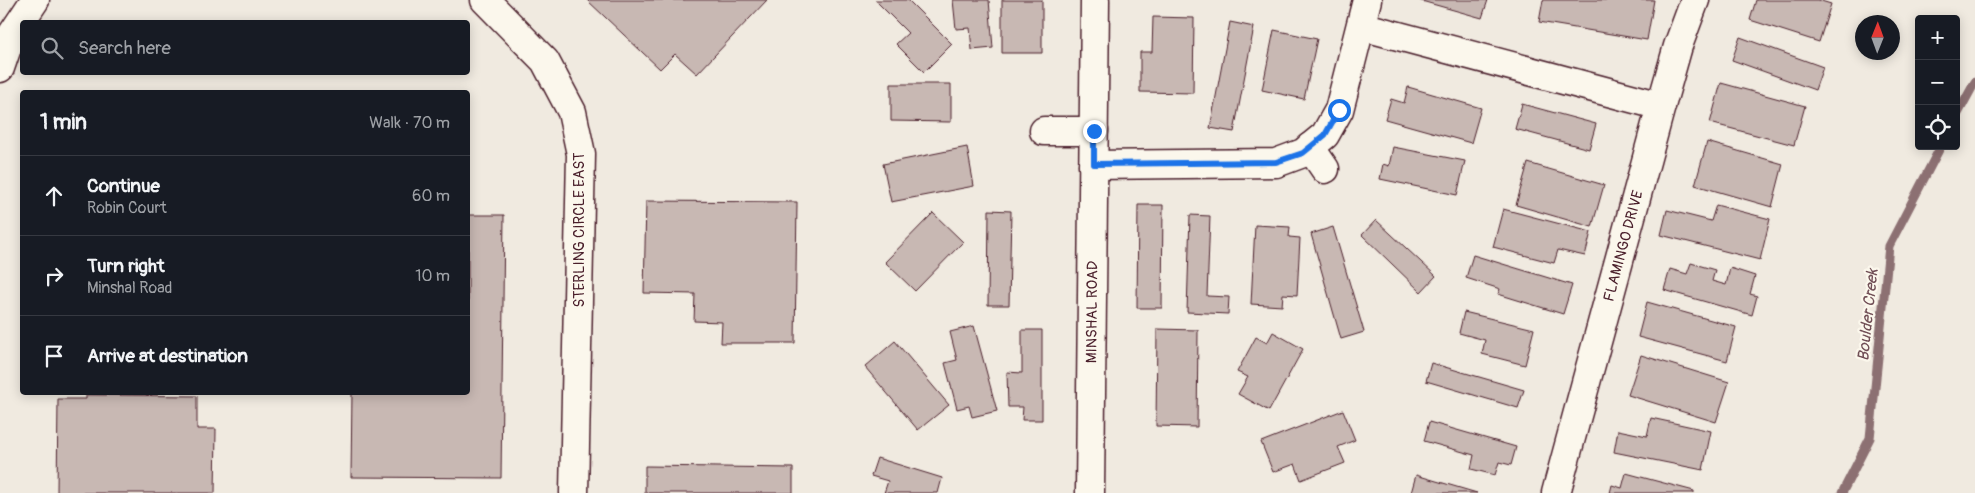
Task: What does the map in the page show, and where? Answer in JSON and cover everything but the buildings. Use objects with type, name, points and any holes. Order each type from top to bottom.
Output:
[{"type":"street","points":[[22,20],[35,0]]},
{"type":"street","name":"STERLING CIRCLE EAST","points":[[485,0],[545,61],[572,112],[581,154],[574,493]]},
{"type":"street","name":"MINSHAL ROAD","points":[[1090,493],[1095,0]]},
{"type":"street","points":[[1094,164],[1276,162],[1303,153],[1317,158],[1325,135],[1339,110],[1367,0]]},
{"type":"street","name":"FLAMINGO DRIVE","points":[[1556,493],[1678,46],[1695,0]]},
{"type":"street","points":[[0,68],[11,36],[20,22]]},
{"type":"street","points":[[1361,26],[1662,106]]},
{"type":"street","points":[[1044,131],[1094,131]]},
{"type":"waterway","name":"Boulder Creek","points":[[1960,110],[1975,82]]},
{"type":"waterway","name":"Boulder Creek","points":[[1842,493],[1870,438],[1889,246],[1939,150]]},
{"type":"route","points":[[1094,131],[1094,164],[1276,162],[1303,153],[1325,135],[1339,110]]}]
